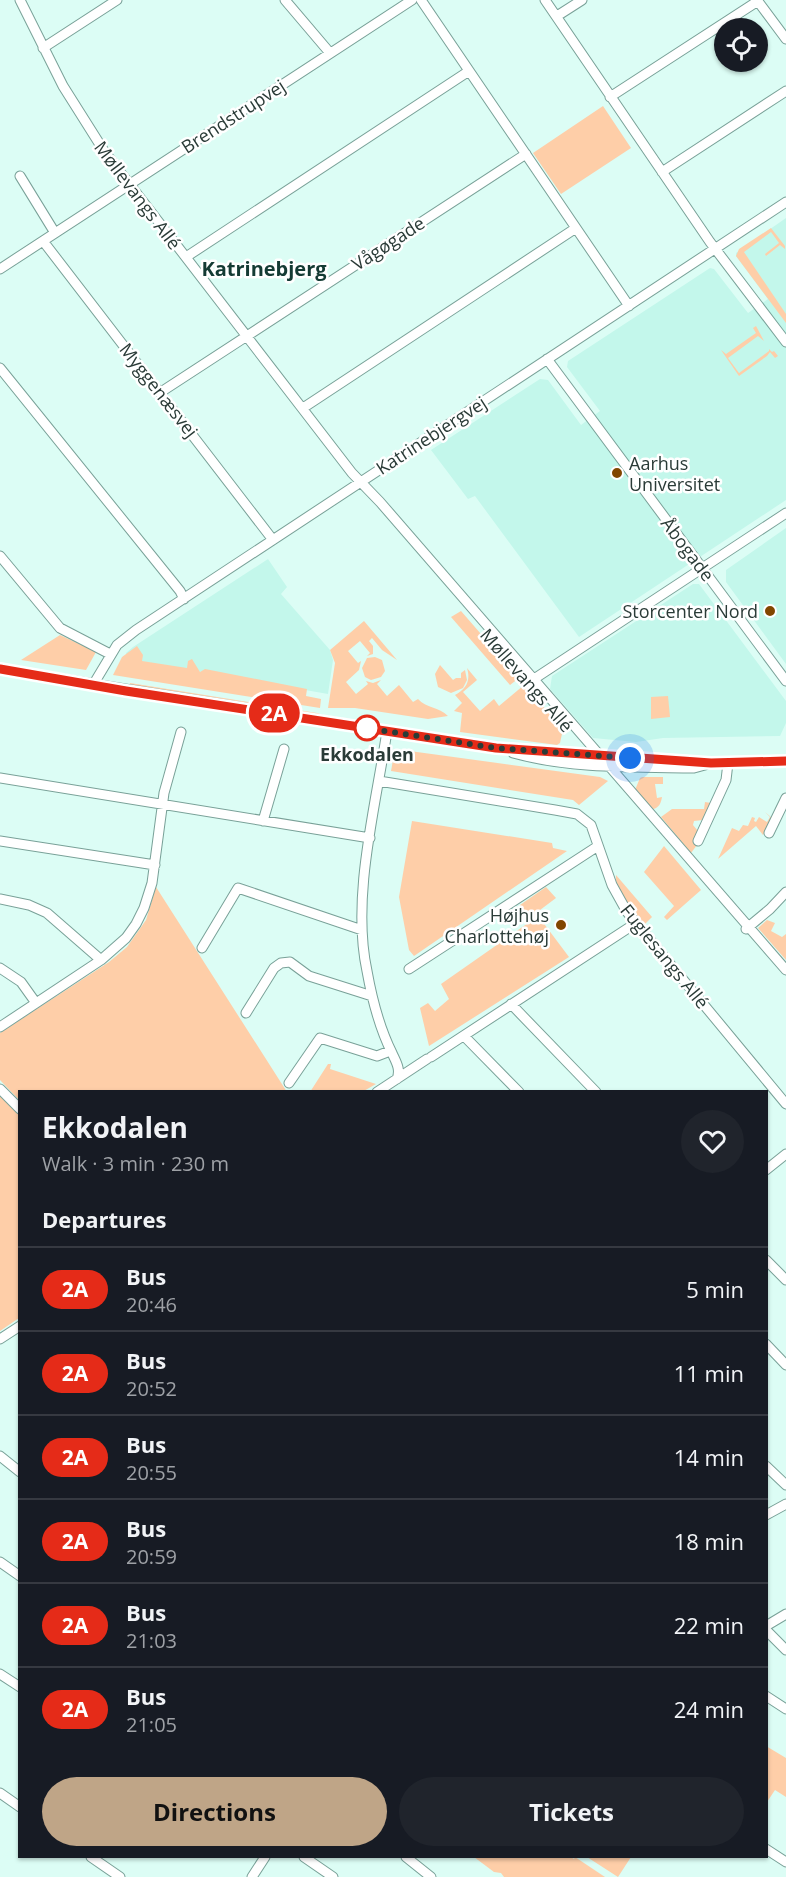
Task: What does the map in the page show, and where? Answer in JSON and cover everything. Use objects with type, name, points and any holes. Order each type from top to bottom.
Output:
[{"type":"street","name":"Møllevangs Allé","points":[[20,0],[63,86],[85,122],[129,184],[363,486],[367,495],[746,928],[786,970]]},
{"type":"street","points":[[43,48],[117,0]]},
{"type":"street","points":[[285,0],[330,53]]},
{"type":"street","name":"Brendstrupvej","points":[[0,269],[412,0]]},
{"type":"street","points":[[421,0],[629,306]]},
{"type":"street","points":[[545,0],[716,249],[786,342]]},
{"type":"street","points":[[557,16],[582,0]]},
{"type":"street","points":[[610,97],[757,1],[786,39]]},
{"type":"street","points":[[186,257],[469,71]]},
{"type":"street","points":[[662,172],[786,91]]},
{"type":"street","name":"Vågøgade","points":[[161,392],[526,154]]},
{"type":"street","points":[[20,176],[55,233]]},
{"type":"street","name":"Katrinebjergvej","points":[[93,685],[110,654],[126,637],[184,599],[268,533],[363,486],[547,359],[786,202]]},
{"type":"street","points":[[303,408],[576,228]]},
{"type":"street","name":"Myggenæsvej","points":[[43,241],[268,533]]},
{"type":"street","name":"Åbogade","points":[[547,359],[786,681]]},
{"type":"street","points":[[0,368],[180,591],[184,599]]},
{"type":"street","name":"Møllevangs Allé","points":[[363,486],[371,492],[534,679],[600,761]]},
{"type":"street","points":[[534,679],[786,513]]},
{"type":"street","points":[[0,556],[60,628],[110,654]]},
{"type":"street","points":[[0,669],[496,748],[600,761],[711,763],[786,761]]},
{"type":"street","points":[[387,731],[364,876],[362,930],[372,996],[383,1034],[399,1069],[397,1078]]},
{"type":"street","points":[[0,1027],[100,960],[126,938],[140,916],[150,892],[164,793],[181,732]]},
{"type":"street","points":[[263,821],[284,749]]},
{"type":"street","points":[[698,841],[726,780],[728,763]]},
{"type":"street","points":[[0,778],[370,838]]},
{"type":"street","name":"Fuglesangs Allé","points":[[379,781],[572,813],[587,820],[594,831],[612,885],[636,923],[786,1104]]},
{"type":"street","points":[[769,833],[786,798]]},
{"type":"street","points":[[0,841],[155,865]]},
{"type":"street","points":[[409,969],[598,846]]},
{"type":"street","points":[[202,948],[238,888],[362,930]]},
{"type":"street","points":[[746,928],[770,909],[786,892]]},
{"type":"street","points":[[0,899],[29,904],[47,913],[100,960]]},
{"type":"street","points":[[380,1090],[636,923]]},
{"type":"street","name":"Møllevangs Allé","points":[[746,928],[786,978]]},
{"type":"street","points":[[246,1013],[274,968],[285,962],[295,964],[309,976],[372,996]]},
{"type":"street","points":[[0,968],[21,982],[36,1003]]},
{"type":"street","points":[[511,1005],[594,1090]]},
{"type":"street","points":[[464,1036],[517,1090]]},
{"type":"street","points":[[289,1083],[320,1038],[377,1056],[390,1050]]},
{"type":"street","points":[[0,1089],[18,1107]]},
{"type":"street","points":[[768,1168],[786,1154]]},
{"type":"street","points":[[768,1262],[786,1280]]},
{"type":"street","points":[[0,1339],[18,1327]]},
{"type":"street","points":[[768,1346],[786,1365]]},
{"type":"street","points":[[0,1456],[18,1470]]},
{"type":"street","points":[[768,1468],[786,1485]]},
{"type":"street","points":[[768,1514],[786,1504]]},
{"type":"street","points":[[0,1562],[18,1575]]},
{"type":"street","points":[[768,1627],[786,1614]]},
{"type":"street","points":[[768,1630],[786,1650]]},
{"type":"street","points":[[0,1674],[18,1686]]},
{"type":"street","points":[[768,1697],[786,1709]]},
{"type":"street","points":[[0,1793],[18,1806]]},
{"type":"street","points":[[768,1850],[786,1862]]},
{"type":"street","points":[[92,1858],[120,1877]]},
{"type":"street","points":[[252,1877],[262,1858]]},
{"type":"street","points":[[305,1858],[333,1877]]},
{"type":"street","points":[[407,1858],[431,1877]]},
{"type":"shaded area","points":[[603,106],[631,148],[561,194],[533,153]]},
{"type":"shaded area","name":"Aarhus Universitet","points":[[786,218],[786,500],[579,637],[475,496],[468,499],[431,450],[540,379],[548,380],[581,425],[600,411],[567,367],[568,361],[710,268],[714,269],[748,313],[768,299],[736,253]]},
{"type":"shaded area","points":[[771,228],[785,249],[780,245],[766,256],[765,254],[779,243],[771,232],[744,252],[786,314],[786,323],[736,256],[739,249]]},
{"type":"shaded area","points":[[756,326],[764,341],[758,336],[728,358],[739,373],[769,349],[778,356],[775,358],[770,352],[739,376],[721,350],[726,354],[756,333],[753,328]]},
{"type":"shaded area","name":"Storcenter Nord","points":[[786,528],[786,664],[726,582],[726,570]]},
{"type":"shaded area","points":[[268,559],[287,587],[281,594],[330,650],[333,660],[328,694],[127,659],[126,653],[133,647]]},
{"type":"shaded area","points":[[693,584],[699,584],[786,701],[786,723],[780,736],[663,738],[636,742],[593,738],[550,689],[552,676]]},
{"type":"shaded area","points":[[461,611],[519,678],[510,685],[451,617]]},
{"type":"shaded area","points":[[364,621],[397,660],[382,650],[372,638],[369,641],[373,646],[373,654],[367,656],[370,653],[360,641],[348,651],[358,663],[361,661],[359,670],[346,682],[356,694],[368,684],[366,681],[373,683],[381,680],[377,684],[387,696],[399,685],[413,702],[418,699],[448,716],[428,719],[355,708],[328,708],[335,663],[330,650]]},
{"type":"shaded area","points":[[60,635],[96,652],[86,670],[21,660]]},
{"type":"shaded area","points":[[137,646],[143,655],[142,661],[187,668],[188,661],[192,659],[200,672],[205,669],[307,689],[306,696],[321,699],[320,708],[113,675],[122,657]]},
{"type":"shaded area","points":[[375,657],[382,660],[385,671],[381,677],[371,680],[365,677],[362,668],[367,658]]},
{"type":"shaded area","points":[[440,665],[453,680],[461,678],[461,673],[465,670],[467,680],[463,688],[451,693],[438,687],[435,674]]},
{"type":"shaded area","points":[[467,668],[477,680],[463,692],[480,711],[494,699],[499,706],[524,685],[563,729],[560,743],[557,745],[460,732],[462,713],[454,711],[462,703],[455,695],[467,684]]},
{"type":"shaded area","points":[[130,683],[320,714],[318,716],[129,686]]},
{"type":"shaded area","points":[[668,696],[670,717],[651,719],[651,697]]},
{"type":"shaded area","points":[[395,749],[600,777],[608,781],[579,805],[573,800],[391,771]]},
{"type":"shaded area","points":[[642,777],[663,777],[663,784],[655,784],[657,798],[662,797],[659,805],[653,809],[635,790]]},
{"type":"shaded area","points":[[705,802],[711,803],[703,820],[694,821],[693,825],[698,831],[693,843],[697,845],[691,853],[661,817],[672,809],[704,809]]},
{"type":"shaded area","points":[[765,812],[772,818],[763,835],[756,826],[718,859],[732,828],[739,831],[743,825],[748,826],[752,817],[756,822],[759,817],[767,822],[770,817]]},
{"type":"shaded area","points":[[412,821],[552,843],[553,848],[567,851],[414,956],[409,950],[399,897]]},
{"type":"shaded area","points":[[664,846],[701,890],[667,920],[664,917],[674,906],[644,872]]},
{"type":"shaded area","points":[[616,875],[652,917],[644,925],[621,895]]},
{"type":"shaded area","points":[[156,887],[286,1090],[18,1090],[18,1099],[0,1080],[0,1033],[109,962],[127,947],[146,920]]},
{"type":"shaded area","points":[[546,887],[556,898],[536,913],[569,957],[429,1046],[420,1008],[428,1003],[435,1011],[449,999],[441,984],[531,921],[520,905]]},
{"type":"shaded area","points":[[767,920],[775,923],[771,931],[782,937],[786,934],[786,960],[758,928]]},
{"type":"shaded area","points":[[328,1064],[331,1064],[330,1069],[376,1084],[366,1090],[311,1090]]},
{"type":"shaded area","points":[[0,1096],[18,1114],[18,1319],[0,1331]]},
{"type":"shaded area","points":[[768,1747],[786,1758],[786,1797],[775,1790],[768,1800]]},
{"type":"shaded area","points":[[475,1858],[576,1858],[605,1877],[504,1877],[501,1873],[494,1872]]},
{"type":"shaded area","points":[[589,1858],[630,1858],[618,1877]]},
{"type":"bus line","name":"2A","points":[[0,669],[126,691],[496,748],[711,763],[786,761]]},
{"type":"place","name":"Aarhus Universitet","points":[[617,473]]},
{"type":"place","name":"Storcenter Nord","points":[[770,611]]},
{"type":"place","name":"Ekkodalen","points":[[367,728]]},
{"type":"place","name":"Højhus Charlottehøj","points":[[561,925]]},
{"type":"district","name":"Katrinebjerg","points":[[264,268]]},
{"type":"route","points":[[367,728],[365,728],[496,748],[630,758]]}]
